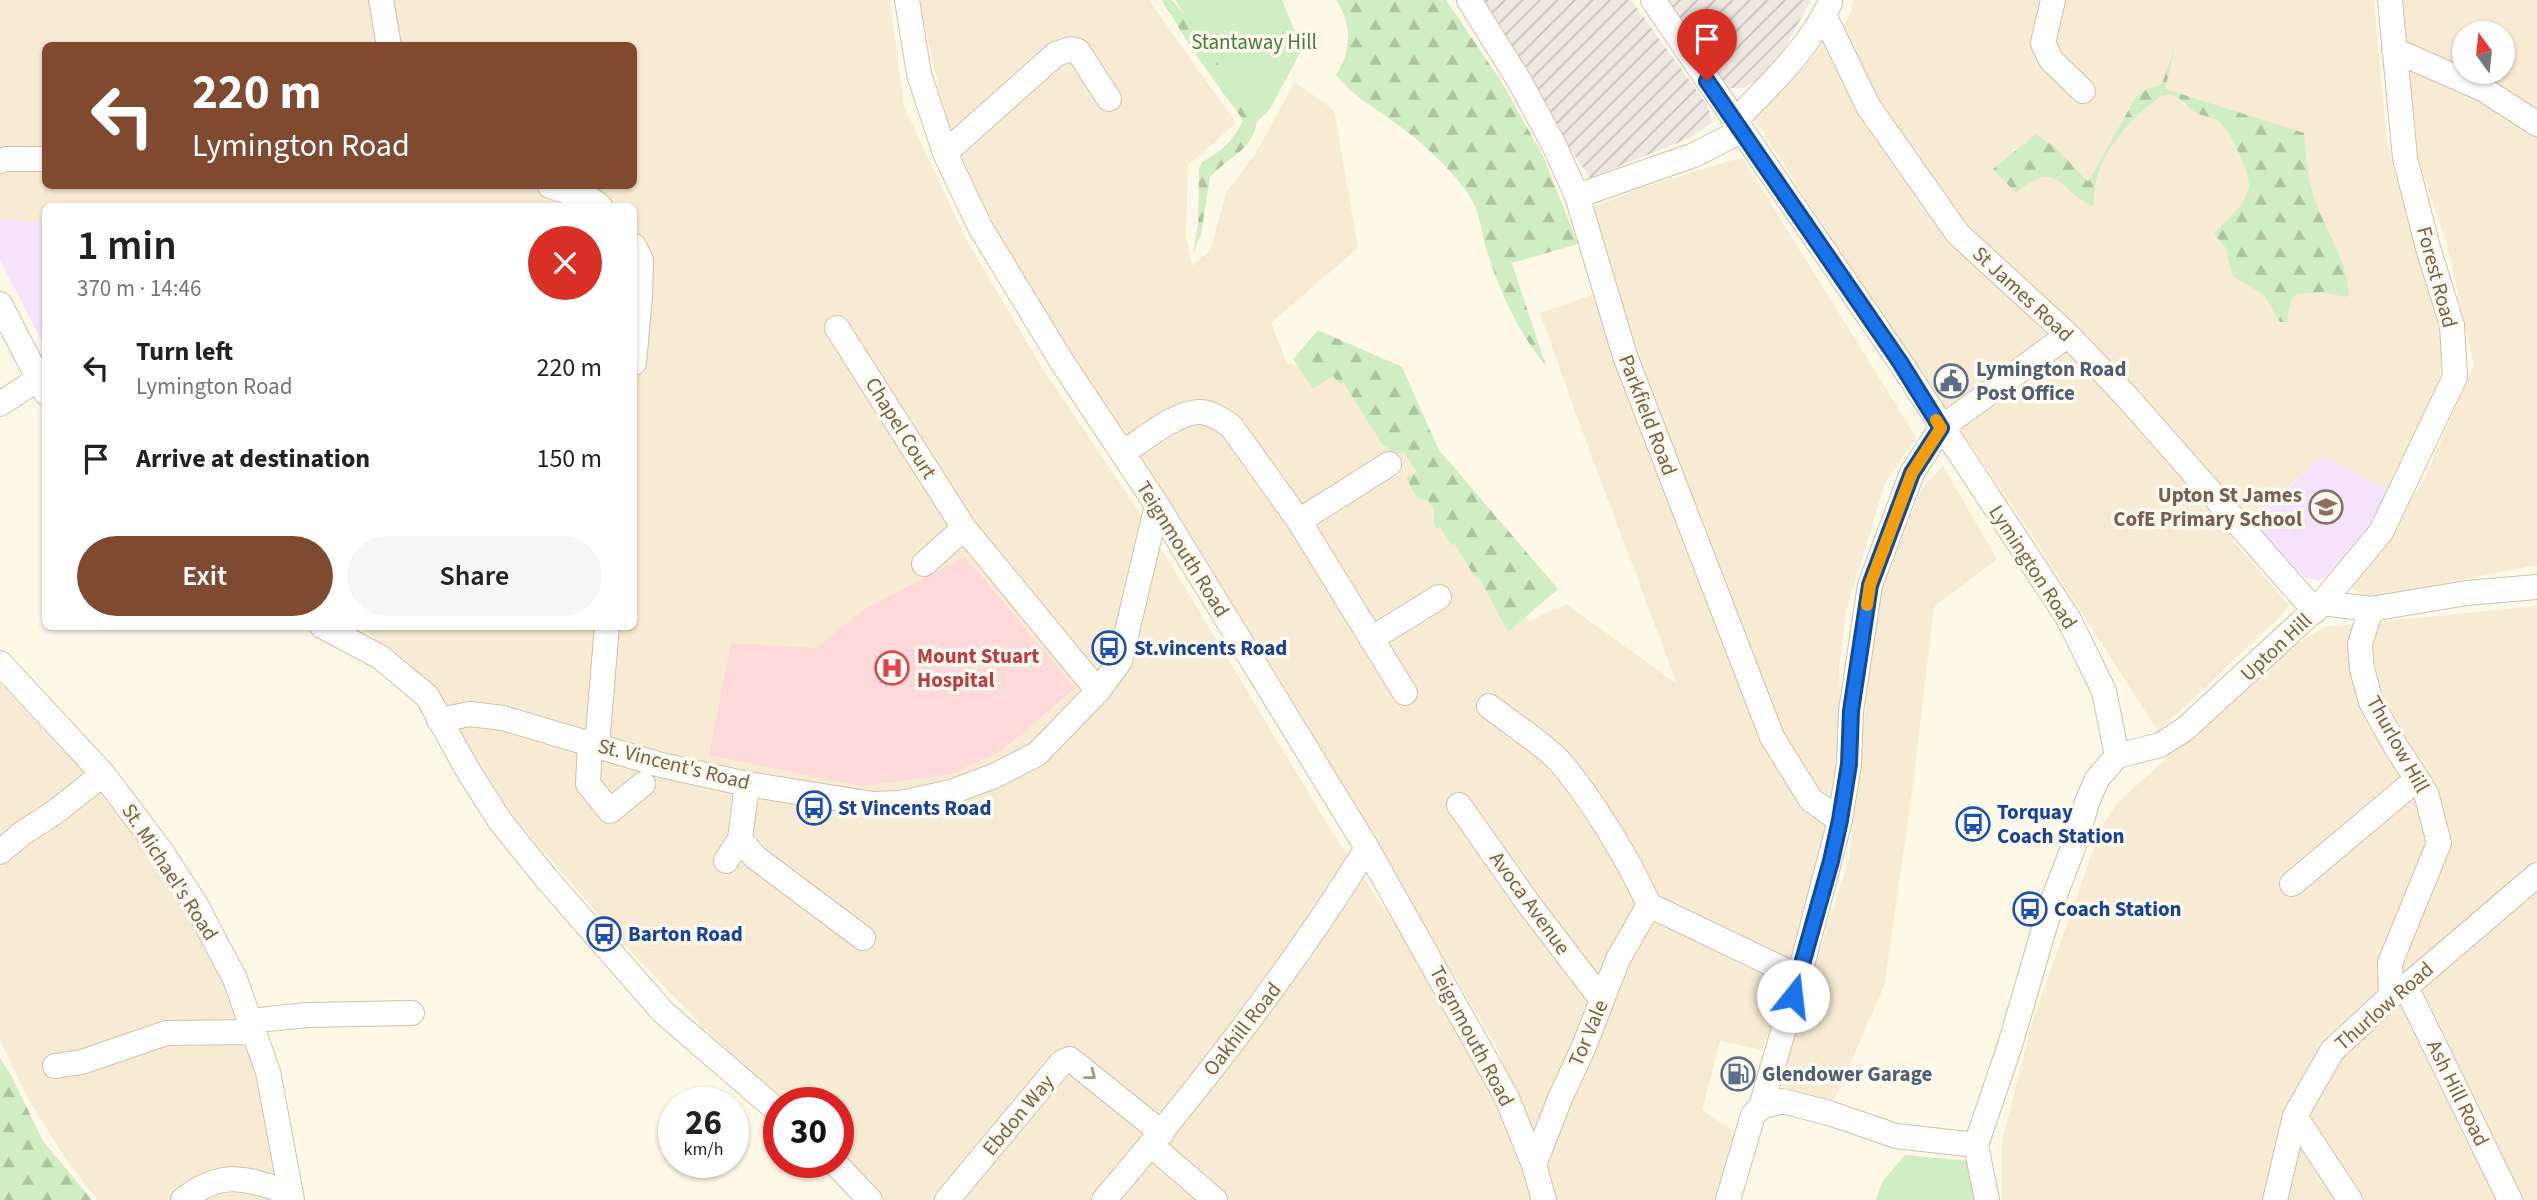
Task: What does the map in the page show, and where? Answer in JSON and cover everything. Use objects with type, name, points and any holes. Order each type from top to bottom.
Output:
[{"type":"street","points":[[381,0],[388,42]]},
{"type":"street","name":"Teignmouth Road","points":[[907,0],[919,74],[946,153],[980,227],[1062,362],[1124,452],[1367,848],[1506,1096],[1534,1165],[1544,1200]]},
{"type":"street","name":"Parkfield Road","points":[[1469,0],[1520,82],[1554,145],[1577,196],[1625,356],[1772,737],[1811,800],[1840,820]]},
{"type":"street","name":"Lymington Road","points":[[1653,0],[1900,362],[2068,618],[2104,691],[2117,756]]},
{"type":"street","points":[[2053,0],[2043,43],[2052,60],[2083,91]]},
{"type":"street","name":"Forest Road","points":[[2318,607],[2381,532],[2455,377],[2452,325],[2405,158],[2390,0]]},
{"type":"street","points":[[1577,196],[1694,155],[1738,127],[1790,63],[1828,8]]},
{"type":"street","name":"St James Road","points":[[1828,8],[1868,106],[1958,234],[2068,335],[2318,607]]},
{"type":"street","points":[[946,153],[1056,54],[1066,50],[1078,51],[1109,99]]},
{"type":"street","points":[[2394,50],[2483,89],[2537,124]]},
{"type":"street","points":[[0,161],[42,159]]},
{"type":"street","points":[[559,189],[596,203]]},
{"type":"street","points":[[637,253],[641,260],[637,330]]},
{"type":"street","points":[[0,304],[42,386],[0,404]]},
{"type":"street","name":"Chapel Court","points":[[837,328],[964,528],[1098,691]]},
{"type":"street","points":[[1762,1107],[1840,820],[1849,764],[1851,711],[1870,585],[1912,473],[1941,428],[2068,335]]},
{"type":"street","points":[[1124,452],[1185,414],[1201,412],[1217,416],[1231,426],[1299,521],[1405,693]]},
{"type":"street","points":[[1299,521],[1389,464]]},
{"type":"street","name":"St. Vincent's Road","points":[[439,720],[470,714],[503,718],[661,765],[747,784],[873,804],[930,798],[993,776],[1037,754],[1098,691],[1120,661],[1157,505]]},
{"type":"street","points":[[924,564],[964,528]]},
{"type":"street","name":"Upton Hill","points":[[2117,756],[2160,745],[2185,729],[2318,607],[2371,609],[2467,593],[2537,587]]},
{"type":"street","points":[[1371,639],[1439,597]]},
{"type":"street","name":"Thurlow Hill","points":[[2371,609],[2360,644],[2362,669],[2371,702],[2426,793],[2439,843],[2390,963],[2398,992]]},
{"type":"street","points":[[328,630],[380,657],[427,696],[500,821],[546,878],[663,1012],[763,1098]]},
{"type":"street","points":[[607,630],[588,784],[610,811],[643,784]]},
{"type":"street","name":"St. Michael's Road","points":[[0,663],[103,774],[161,851],[195,903],[235,979],[268,1072],[292,1197]]},
{"type":"street","points":[[1489,706],[1560,762],[1586,797],[1636,876],[1649,905],[1799,976]]},
{"type":"street","points":[[1987,1200],[1976,1145],[2010,1045],[2051,905],[2078,835],[2087,802],[2097,779],[2117,756]]},
{"type":"street","points":[[0,852],[103,774]]},
{"type":"street","points":[[2292,884],[2417,779]]},
{"type":"street","points":[[726,860],[740,839],[747,784]]},
{"type":"street","name":"Avoca Avenue","points":[[1459,805],[1528,903],[1602,999]]},
{"type":"street","points":[[740,839],[755,857],[863,938]]},
{"type":"street","name":"Oakhill Road","points":[[1104,1200],[1160,1134],[1283,976],[1329,910],[1367,848]]},
{"type":"street","name":"Thurlow Road","points":[[2275,1200],[2295,1116],[2332,1051],[2537,875]]},
{"type":"street","name":"Tor Vale","points":[[1534,1165],[1559,1101],[1586,1044],[1618,959],[1649,905]]},
{"type":"street","name":"Ash Hill Road","points":[[2398,992],[2510,1200]]},
{"type":"street","points":[[55,1066],[82,1062],[166,1033],[251,1026],[307,1015],[412,1013]]},
{"type":"street","name":"Ebdon Way","points":[[947,1200],[1062,1062],[1070,1059],[1160,1134]]},
{"type":"street","points":[[1728,1200],[1754,1115],[1762,1107],[1782,1101],[1829,1113],[1896,1136],[1976,1145]]},
{"type":"street","points":[[2295,1116],[2350,1200]]},
{"type":"street","points":[[1160,1134],[1215,1200]]},
{"type":"street","points":[[849,1178],[870,1200]]},
{"type":"street","points":[[183,1200],[207,1183],[227,1179],[255,1182],[292,1197]]},
{"type":"shaded area","points":[[0,0],[890,0],[904,106],[965,237],[1042,368],[1138,510],[1334,835],[1401,933],[1508,1110],[1535,1200],[874,1200],[853,1178],[854,1087],[766,1087],[712,1036],[633,954],[505,807],[440,697],[363,630],[637,630],[637,203],[42,203],[42,224],[15,219],[0,220]]},
{"type":"shaded area","points":[[919,0],[1149,0],[1236,123],[1188,165],[1186,237],[1192,266],[1210,251],[1227,191],[1254,156],[1295,82],[1334,110],[1358,248],[1271,323],[1287,363],[1325,371],[1356,357],[1529,621],[1566,604],[1677,684],[1540,313],[1617,286],[1593,210],[1599,205],[1641,188],[1743,159],[1916,437],[1885,483],[1847,608],[1839,667],[1836,766],[1817,883],[1785,991],[1762,1050],[1720,1041],[1702,1110],[1740,1135],[1718,1200],[1552,1200],[1535,1141],[1496,1046],[1403,888],[1208,574],[1150,471],[1060,340],[1010,261],[950,135]]},
{"type":"shaded area","points":[[1469,0],[1631,0],[1708,106],[1712,122],[1692,137],[1590,178]]},
{"type":"shaded area","points":[[1666,0],[1811,0],[1784,49],[1764,75],[1745,88],[1725,88]]},
{"type":"shaded area","points":[[1854,0],[2374,0],[2387,143],[2444,341],[2437,396],[2391,492],[2321,456],[2233,541],[2289,605],[2278,619],[2158,731],[2022,520],[1842,256],[1755,119],[1848,19]]},
{"type":"shaded area","points":[[2403,0],[2537,0],[2537,565],[2369,598],[2352,588],[2424,480],[2474,365],[2446,240],[2412,143]]},
{"type":"shaded area","points":[[15,219],[42,224],[42,341],[0,260],[0,220]]},
{"type":"shaded area","name":"Upton St James CofE Primary School","points":[[2321,456],[2391,492],[2361,539],[2327,576],[2318,581],[2293,569],[2254,522]]},
{"type":"shaded area","points":[[1943,466],[1997,559],[1934,607],[1912,792],[1884,986],[1832,1105],[1778,1085],[1849,859],[1871,656],[1882,584],[1923,487]]},
{"type":"shaded area","name":"Mount Stuart Hospital","points":[[965,557],[1075,688],[1001,751],[949,775],[861,786],[709,755],[731,643],[816,648],[865,609]]},
{"type":"shaded area","points":[[2537,606],[2537,1200],[2002,1200],[2002,1141],[2031,1026],[2101,828],[2118,802],[2286,651],[2324,627]]},
{"type":"shaded area","points":[[0,683],[104,793],[201,930],[223,975],[246,1043],[284,1200],[97,1200],[63,1155],[28,1098],[0,1040]]},
{"type":"green space","points":[[1162,0],[1172,0],[1195,26],[1257,116],[1256,127],[1247,144],[1210,177],[1201,234],[1193,253],[1198,224],[1199,169],[1202,162],[1221,150],[1231,139],[1243,120],[1193,51]]},
{"type":"green space","name":"Stantaway Hill","points":[[1175,0],[1282,0],[1302,49],[1270,109],[1257,122]]},
{"type":"green space","points":[[1336,0],[1446,0],[1501,81],[1543,156],[1578,244],[1512,263],[1546,366],[1527,340],[1504,298],[1487,252],[1478,214],[1467,192],[1424,146],[1356,95],[1336,75],[1345,57],[1348,38],[1345,18]]},
{"type":"green space","points":[[2175,47],[2165,89],[2304,133],[2312,190],[2342,262],[2349,295],[2346,297],[2322,292],[2296,294],[2291,300],[2287,322],[2280,322],[2264,295],[2232,276],[2226,248],[2214,234],[2235,212],[2247,193],[2249,186],[2243,162],[2220,122],[2198,114],[2174,96],[2164,95],[2158,98],[2134,119],[2112,145],[2098,174],[2094,206],[2051,178],[2042,177],[2016,193],[1993,169],[2036,134],[2057,149],[2088,182],[2136,97],[2147,89],[2162,84]]},
{"type":"green space","points":[[1318,330],[1402,367],[1439,450],[1558,589],[1508,632],[1478,576],[1475,577],[1454,543],[1451,545],[1440,527],[1437,529],[1434,525],[1434,510],[1428,500],[1417,498],[1406,478],[1417,472],[1403,451],[1393,457],[1386,446],[1384,447],[1343,382],[1340,384],[1333,376],[1313,389],[1293,359]]},
{"type":"green space","points":[[0,1058],[43,1141],[92,1200],[0,1200]]},
{"type":"green space","points":[[1905,1155],[1970,1161],[1974,1200],[1876,1200],[1882,1182]]},
{"type":"slow traffic","points":[[1867,605],[1870,585],[1912,473],[1941,428],[1936,420]]},
{"type":"place","name":"Lymington Road Post Office","points":[[1951,381]]},
{"type":"place","name":"Upton St James CofE Primary School","points":[[2326,507]]},
{"type":"place","name":"St.vincents Road","points":[[1109,648]]},
{"type":"place","name":"Mount Stuart Hospital","points":[[892,668]]},
{"type":"place","name":"St Vincents Road","points":[[814,808]]},
{"type":"place","name":"Torquay Coach Station","points":[[1973,824]]},
{"type":"place","name":"Coach Station","points":[[2030,909]]},
{"type":"place","name":"Barton Road","points":[[604,934]]},
{"type":"place","name":"Glendower Garage","points":[[1738,1074]]},
{"type":"route","points":[[1707,81],[1900,362],[1941,428],[1912,473],[1870,585],[1851,711],[1849,764],[1840,820],[1793,996]]}]
